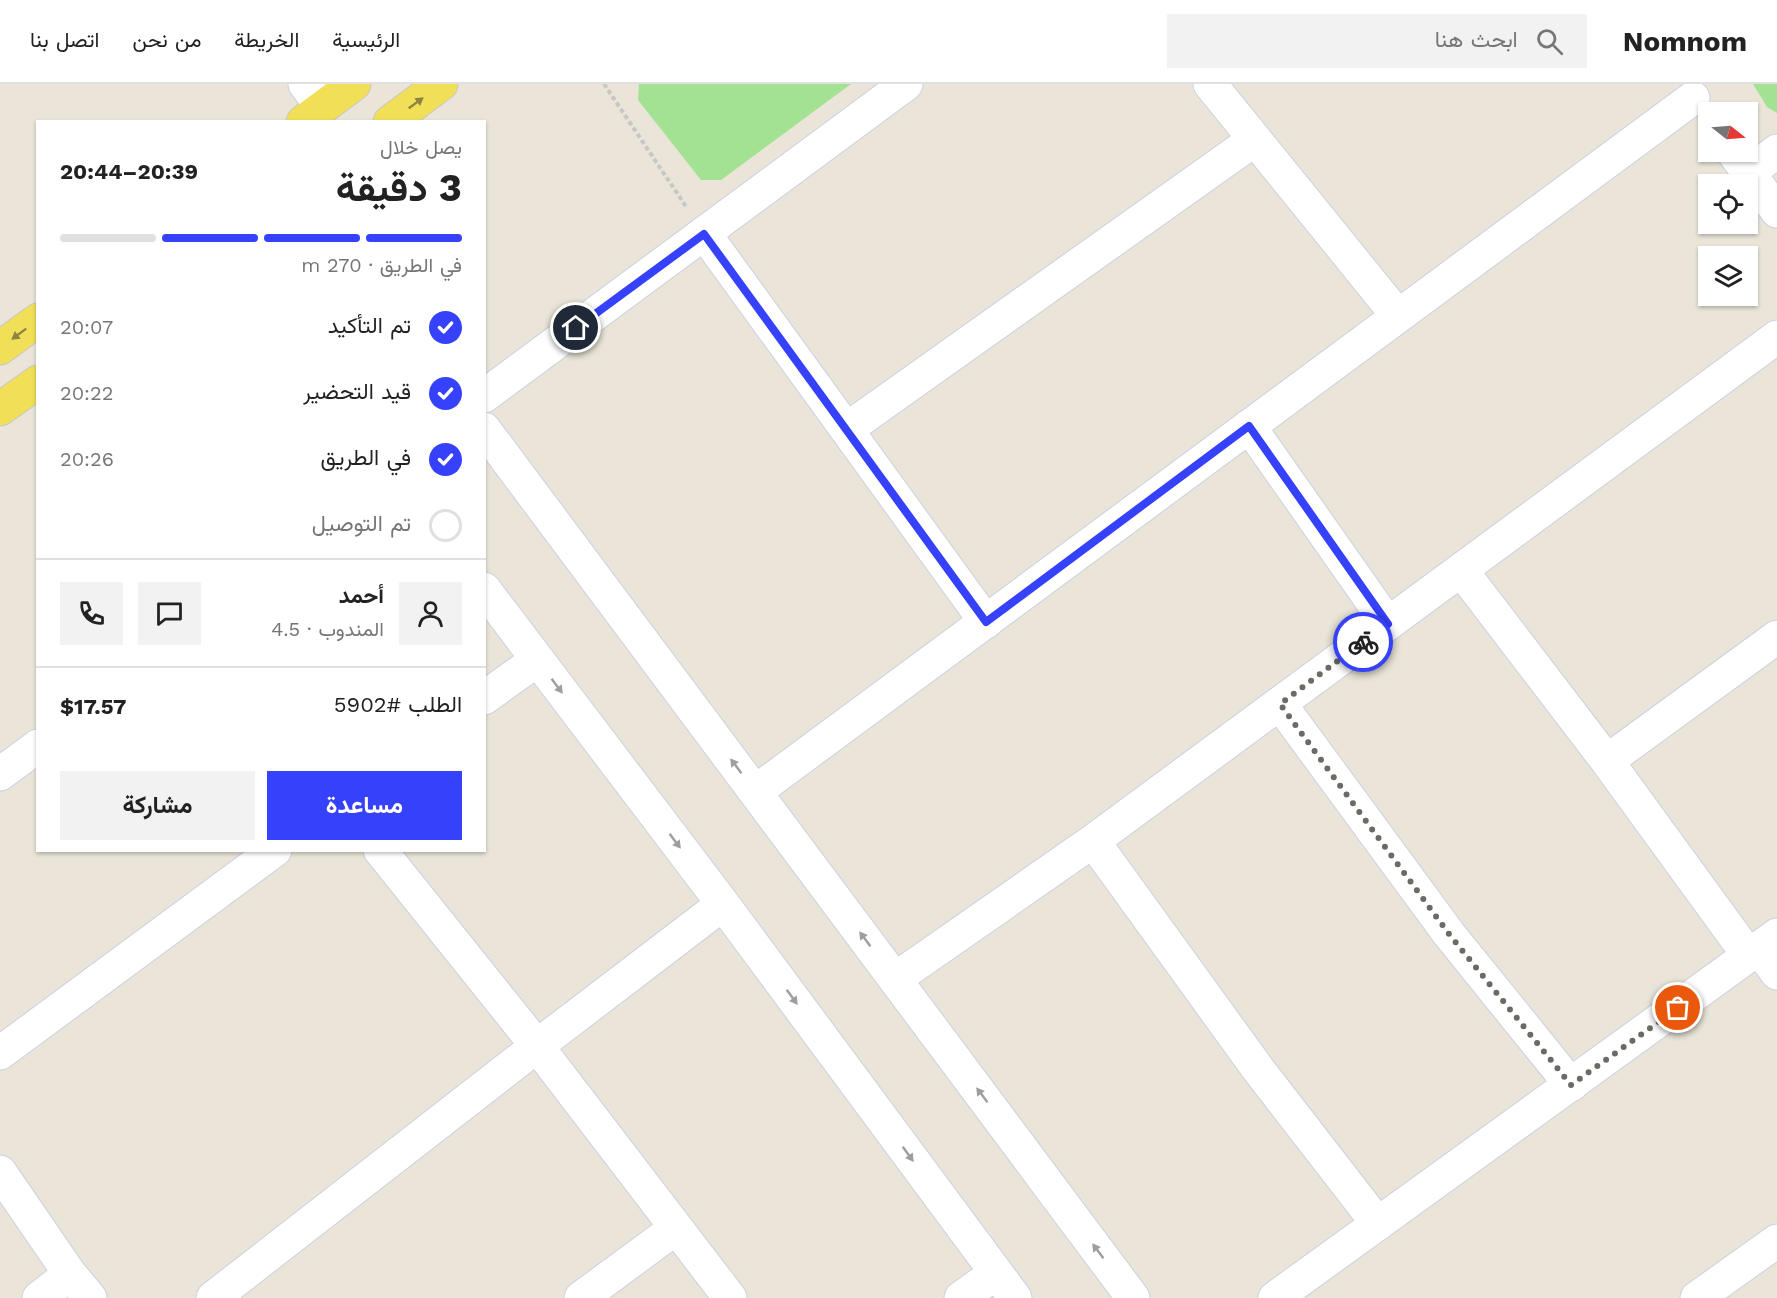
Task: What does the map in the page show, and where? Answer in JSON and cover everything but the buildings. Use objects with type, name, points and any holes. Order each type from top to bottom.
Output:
[{"type":"main road","points":[[310,104],[354,84]]},
{"type":"main road","points":[[393,120],[441,84]]},
{"type":"main road","points":[[0,348],[36,321]]},
{"type":"main road","points":[[0,409],[36,383]]},
{"type":"street","points":[[486,395],[906,84]]},
{"type":"street","points":[[1221,88],[1254,140],[1398,316]]},
{"type":"street","points":[[755,792],[1694,100]]},
{"type":"street","points":[[847,429],[1254,140]]},
{"type":"street","points":[[1758,157],[1777,151]]},
{"type":"street","points":[[1741,162],[1777,211]]},
{"type":"street","points":[[704,234],[986,622]]},
{"type":"street","points":[[895,979],[1093,841],[1777,337]]},
{"type":"street","points":[[1249,426],[1388,624]]},
{"type":"street","points":[[486,432],[1133,1298]]},
{"type":"street","points":[[1275,1298],[1571,1085],[1766,953],[1607,761],[1461,570]]},
{"type":"street","points":[[486,591],[723,904],[1005,1286],[961,1298]]},
{"type":"street","points":[[1607,761],[1777,637]]},
{"type":"street","points":[[486,697],[537,660]]},
{"type":"street","points":[[1280,704],[1449,934],[1571,1085]]},
{"type":"street","points":[[0,774],[36,747]]},
{"type":"street","points":[[1093,841],[1258,1069],[1378,1224]]},
{"type":"street","points":[[0,1053],[272,852]]},
{"type":"street","points":[[382,852],[537,1046],[730,1298]]},
{"type":"street","points":[[213,1298],[723,904]]},
{"type":"street","points":[[0,1172],[80,1286],[39,1298]]},
{"type":"street","points":[[581,1298],[676,1228]]},
{"type":"street","points":[[1697,1298],[1777,1241]]},
{"type":"path","points":[[604,84],[704,234]]},
{"type":"green space","points":[[639,84],[851,84],[721,180],[701,180],[638,100]]},
{"type":"green space","points":[[1753,84],[1777,84],[1777,113],[1767,107]]},
{"type":"way so far","points":[[1363,642],[1280,704],[1449,934],[1571,1085],[1678,1008]]},
{"type":"route","points":[[576,328],[704,234],[986,622],[1249,426],[1388,624],[1363,642]]}]
